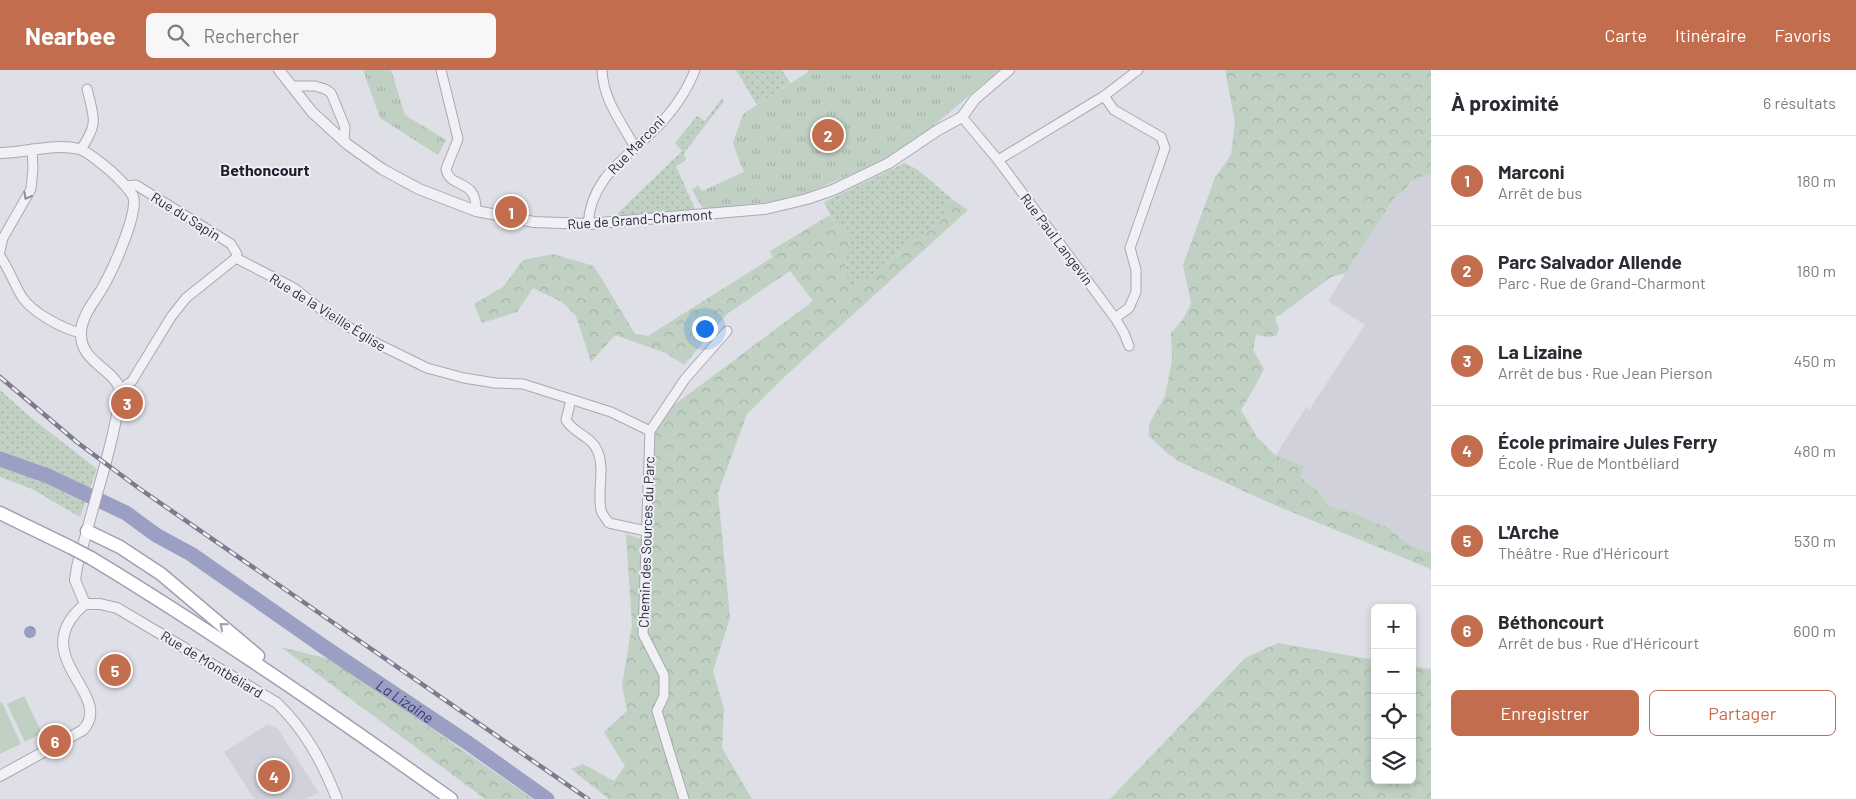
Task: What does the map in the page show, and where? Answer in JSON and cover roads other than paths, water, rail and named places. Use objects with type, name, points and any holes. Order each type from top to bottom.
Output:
[{"type":"main road","points":[[0,513],[171,606],[286,682],[451,799]]},
{"type":"main road","points":[[88,527],[161,574],[227,629],[286,682]]},
{"type":"street","name":"Rue de Grand-Charmont","points":[[278,70],[312,112],[344,141],[382,169],[419,189],[476,211],[534,222],[588,224],[765,209],[807,199],[833,190],[889,163],[938,130],[962,117],[975,99],[1009,70]]},
{"type":"street","points":[[441,70],[458,139],[446,169],[447,174],[474,193],[476,211]]},
{"type":"street","points":[[602,70],[602,85],[608,100],[635,146]]},
{"type":"street","name":"Rue Marconi","points":[[588,224],[588,212],[598,186],[609,172],[652,131],[676,103],[690,82],[695,70]]},
{"type":"street","points":[[998,160],[1104,96],[1138,70]]},
{"type":"street","points":[[291,86],[315,86],[331,93],[345,127],[344,141]]},
{"type":"street","points":[[82,150],[91,135],[94,125],[87,89]]},
{"type":"street","points":[[1104,96],[1114,110],[1161,137],[1165,148],[1130,248],[1136,270],[1136,292],[1129,308],[1115,318]]},
{"type":"street","name":"Rue Paul Langevin","points":[[962,117],[998,160],[1115,318],[1124,332],[1129,346]]},
{"type":"street","points":[[0,153],[61,147],[82,150],[126,186],[133,198],[134,212],[124,239],[104,284],[89,308],[81,333],[83,345],[89,356],[120,390]]},
{"type":"street","points":[[0,251],[3,238],[31,189],[32,149]]},
{"type":"street","name":"Rue du Sapin","points":[[126,186],[136,185],[231,244],[237,254],[236,258]]},
{"type":"street","points":[[0,256],[23,298],[32,308],[59,326],[81,333]]},
{"type":"street","points":[[0,776],[83,730],[88,724],[91,714],[90,705],[64,654],[62,643],[66,625],[74,613],[85,604],[75,580],[115,426],[120,390],[132,381],[171,317],[186,298],[236,258]]},
{"type":"street","name":"Rue de la Vieille Église","points":[[236,258],[294,288],[327,314],[372,342],[427,368],[464,378],[495,383],[523,384],[611,412],[650,431]]},
{"type":"street","points":[[650,431],[684,379],[727,331]]},
{"type":"street","points":[[571,400],[566,420],[571,429],[588,438],[598,453],[601,511],[609,523],[646,531]]},
{"type":"street","name":"Chemin des Sources du Parc","points":[[650,431],[643,634],[664,675],[664,696],[657,711],[684,799]]},
{"type":"street","name":"Rue de Montbéliard","points":[[85,604],[100,604],[118,608],[277,703],[305,733],[337,799]]},
{"type":"water","points":[[28,626],[32,626],[36,632],[32,638],[28,638],[24,634],[24,630]]},
{"type":"waterway","name":"La Lizaine","points":[[0,459],[48,476],[126,513],[156,535],[191,554],[547,799]]},
{"type":"railway","points":[[0,377],[78,443],[140,489],[588,799]]},
{"type":"place","name":"Parc Salvador Allende","points":[[828,135]]},
{"type":"place","name":"Marconi","points":[[511,212]]},
{"type":"place","name":"La Lizaine","points":[[127,403]]},
{"type":"place","name":"L'Arche","points":[[115,670]]},
{"type":"place","name":"Béthoncourt","points":[[55,741]]},
{"type":"place","name":"École primaire Jules Ferry","points":[[274,776]]},
{"type":"district","name":"Bethoncourt","points":[[265,169]]}]
